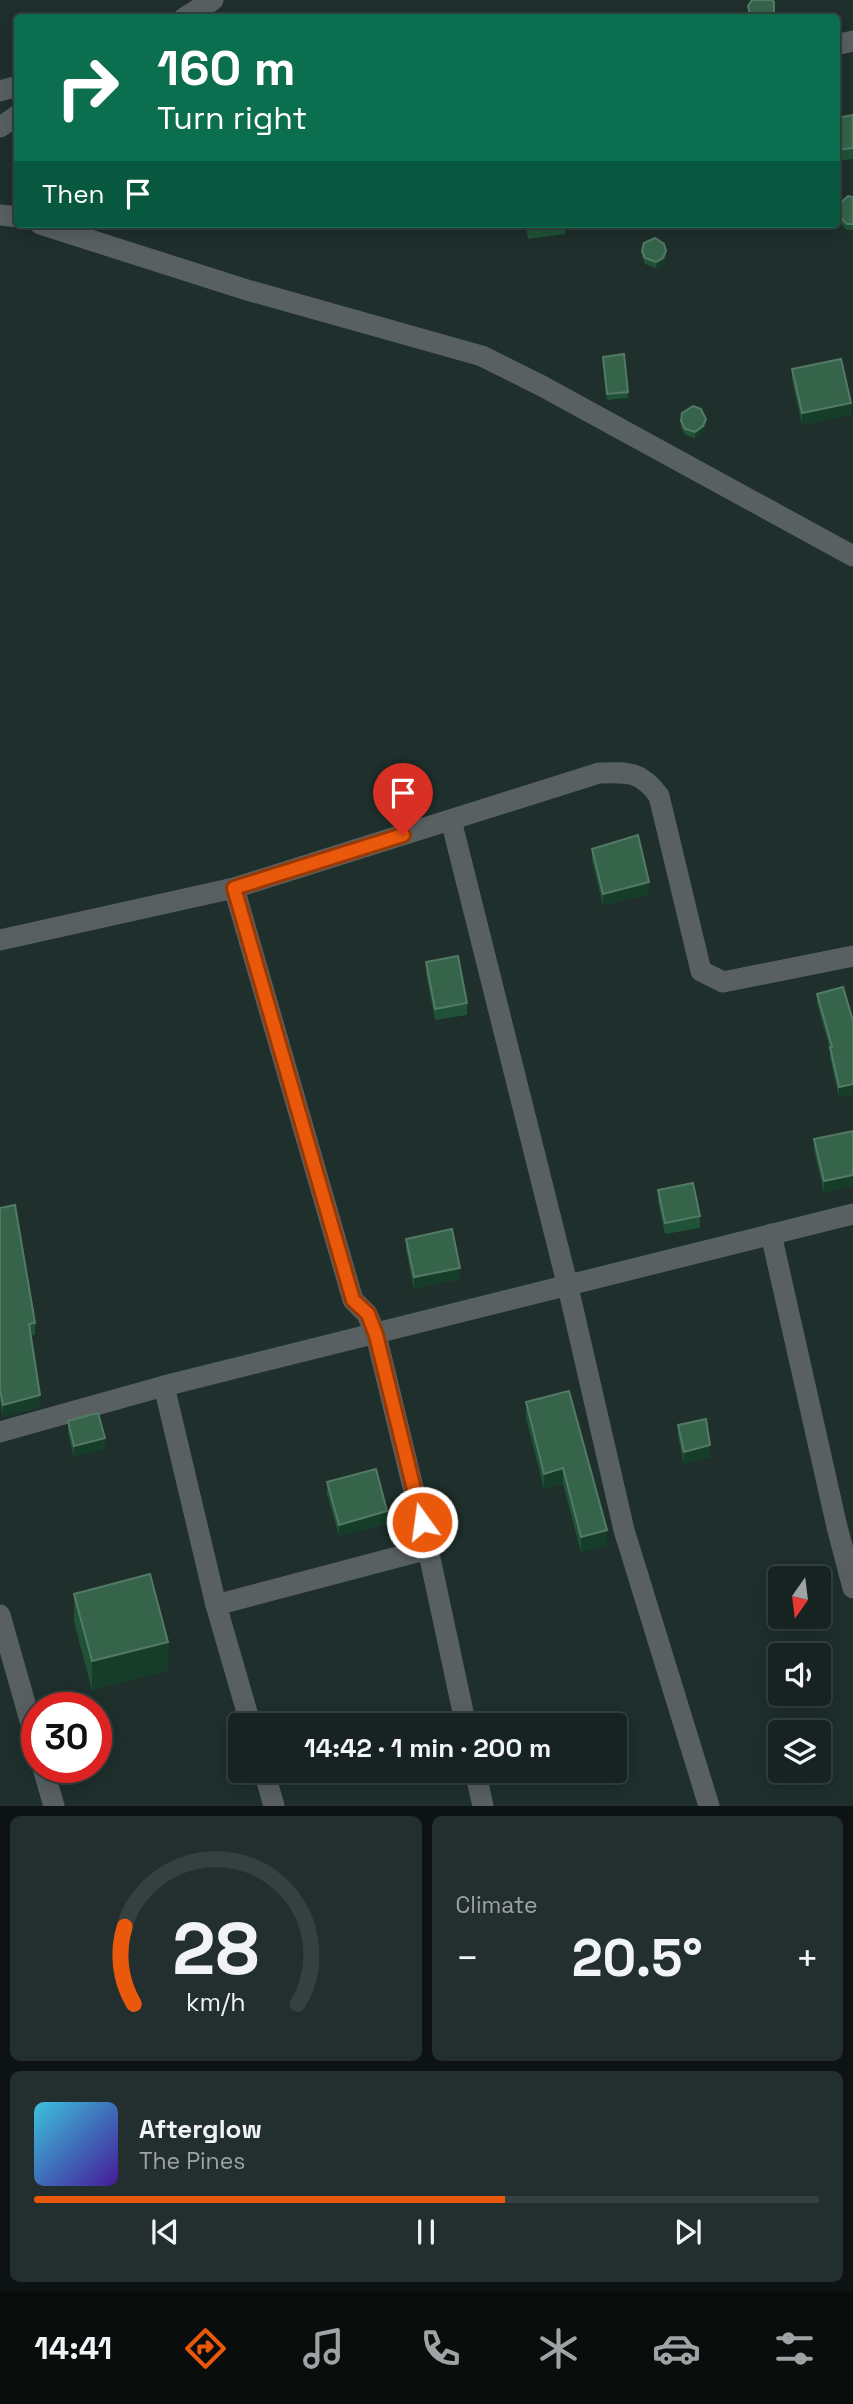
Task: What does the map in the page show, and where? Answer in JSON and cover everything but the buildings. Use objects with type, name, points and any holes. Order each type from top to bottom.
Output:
[{"type":"street","points":[[191,14],[214,0]]},
{"type":"street","points":[[53,228],[247,290],[482,356],[853,556]]},
{"type":"street","points":[[0,940],[234,888],[599,773],[628,772],[647,780],[659,796],[701,971],[723,982],[853,956]]},
{"type":"street","points":[[451,820],[568,1287],[624,1531],[709,1805]]},
{"type":"street","points":[[234,888],[353,1300],[368,1314],[376,1335],[428,1549],[463,1713]]},
{"type":"street","points":[[0,1432],[164,1386],[853,1214]]},
{"type":"street","points":[[771,1234],[853,1588]]},
{"type":"street","points":[[164,1386],[216,1605],[247,1713]]},
{"type":"street","points":[[216,1605],[428,1549]]},
{"type":"street","points":[[0,1615],[22,1692]]},
{"type":"street","points":[[47,1783],[54,1805]]},
{"type":"street","points":[[268,1783],[274,1805]]},
{"type":"street","points":[[477,1783],[482,1805]]},
{"type":"route","points":[[403,835],[234,888],[353,1300],[368,1314],[376,1335],[422,1522]]}]
